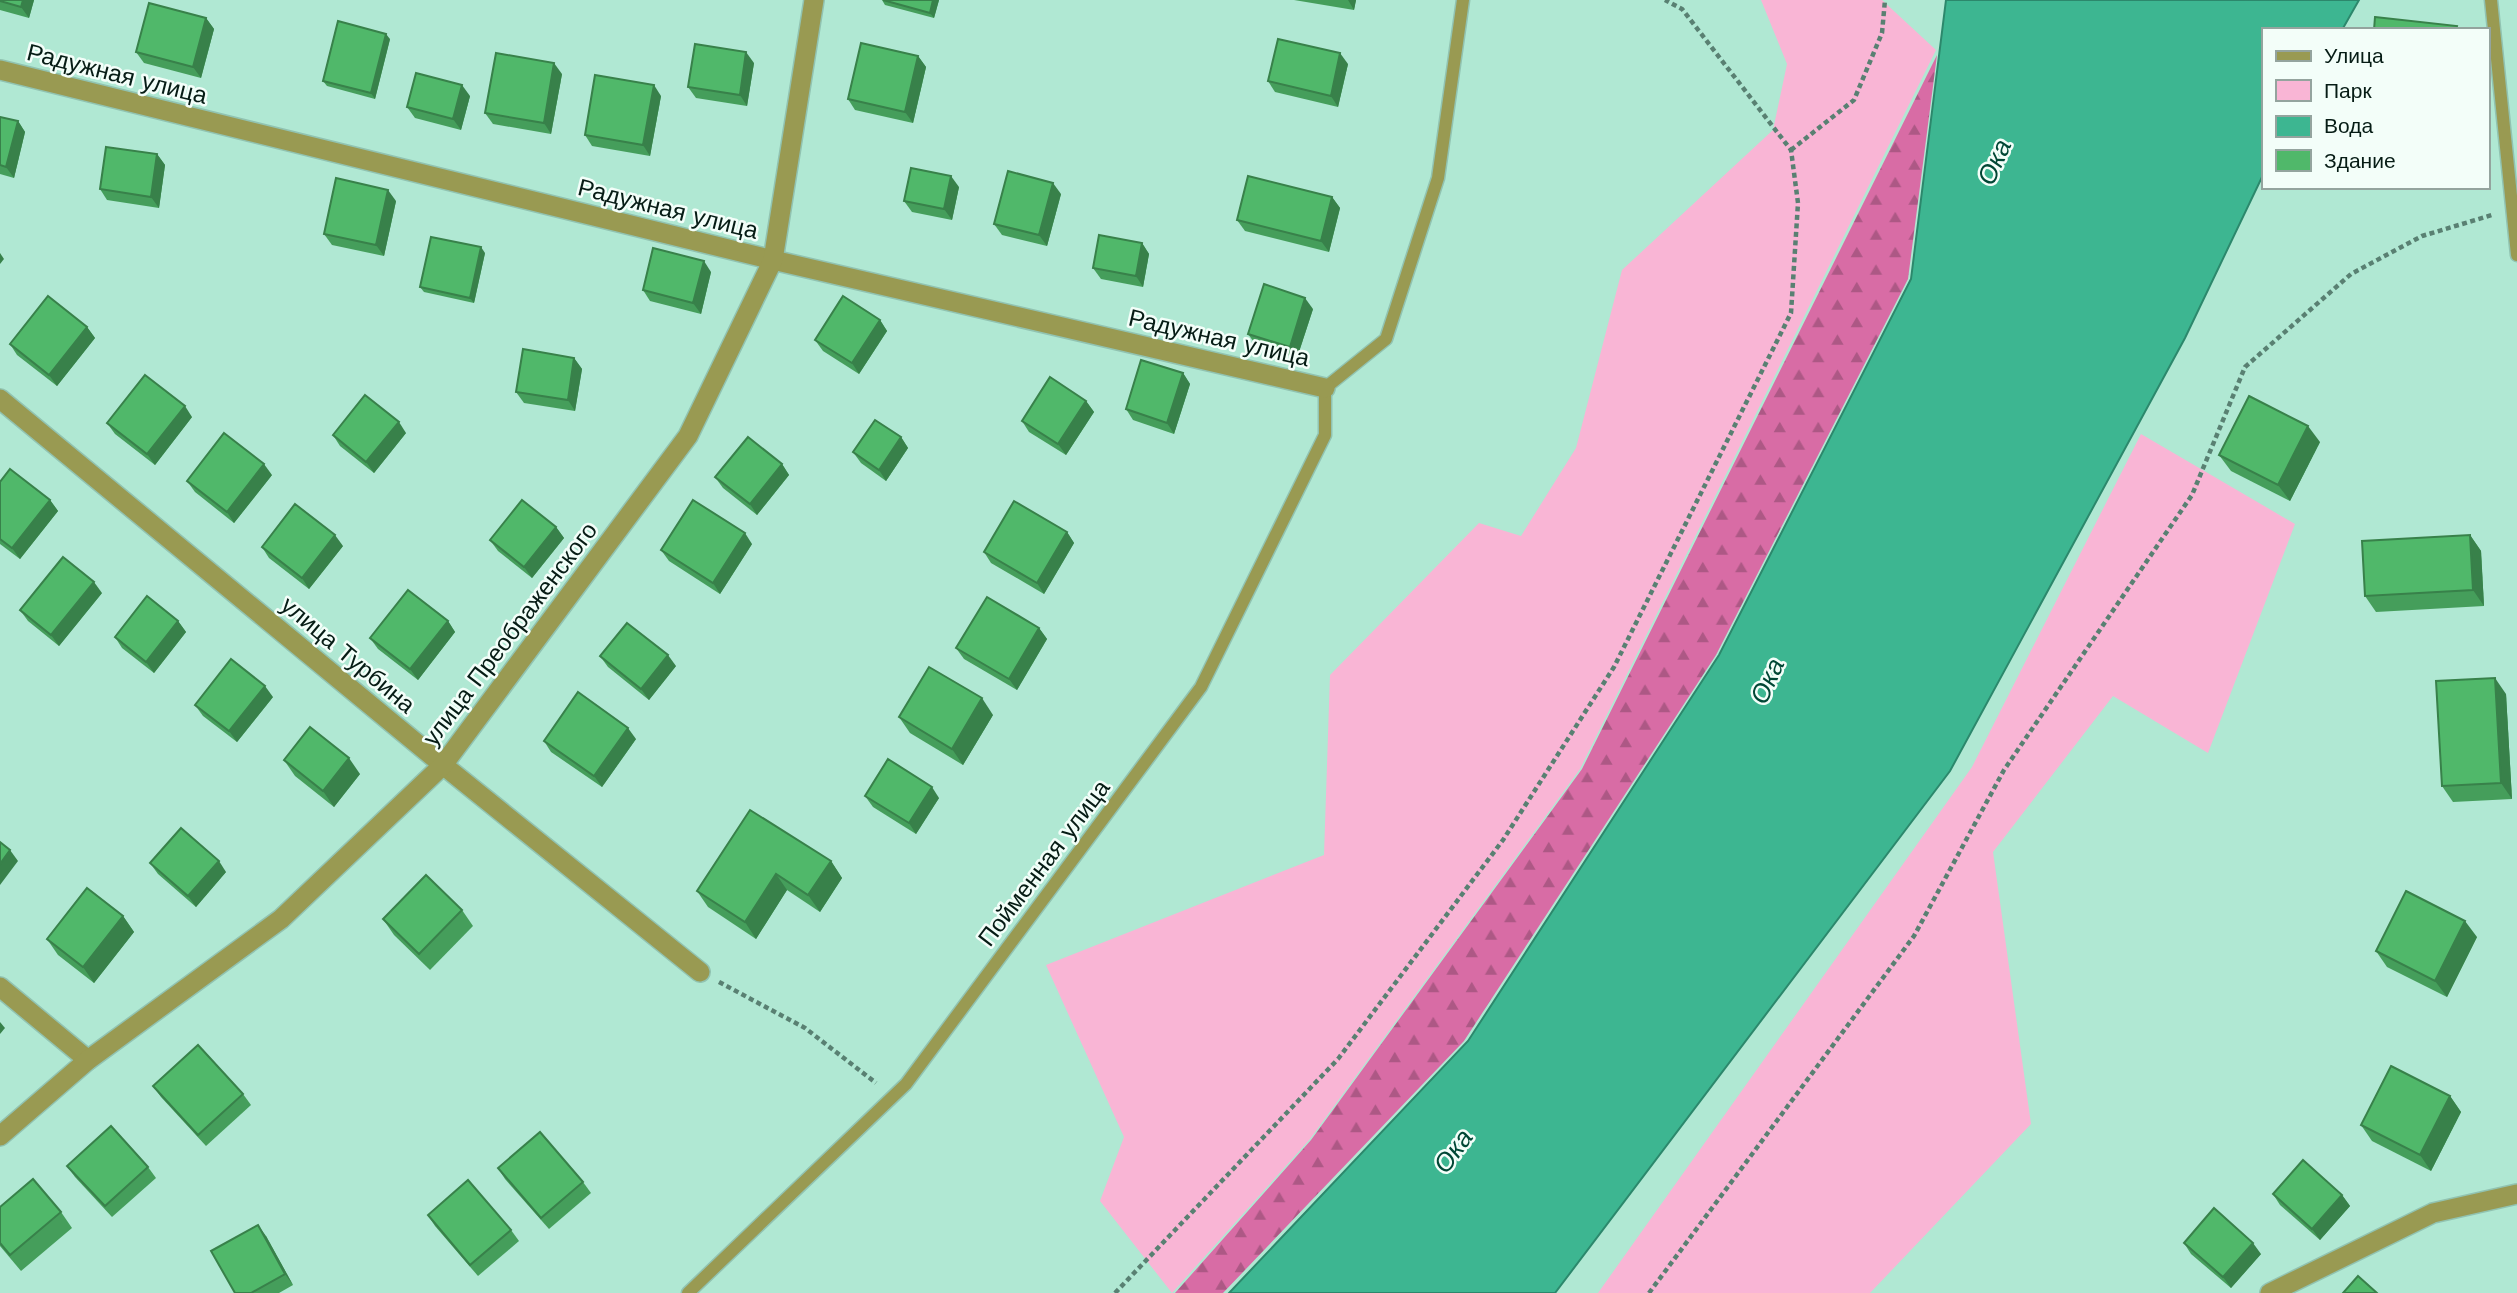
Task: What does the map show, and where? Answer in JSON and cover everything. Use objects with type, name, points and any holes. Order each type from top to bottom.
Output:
[{"type":"street","name":"улица Преображенского","points":[[0,1136],[88,1060],[281,919],[443,765],[688,436],[774,260],[814,0]]},
{"type":"street","name":"Радужная улица","points":[[0,70],[774,260],[1325,388]]},
{"type":"street","name":"улица Турбина","points":[[0,399],[443,765],[700,971]]},
{"type":"street","points":[[0,987],[88,1060]]},
{"type":"street","points":[[2270,1293],[2433,1213],[2517,1194]]},
{"type":"lane","points":[[1325,388],[1386,339],[1438,178],[1463,0]]},
{"type":"lane","points":[[2491,0],[2517,255]]},
{"type":"lane","name":"Пойменная улица","points":[[688,1293],[906,1084],[1201,687],[1325,435],[1325,388]]},
{"type":"path","points":[[1115,1293],[1338,1059],[1503,841],[1614,667],[1791,313],[1798,202],[1791,150],[1682,9],[1665,0]]},
{"type":"path","points":[[1791,150],[1854,100],[1882,33],[1885,0]]},
{"type":"path","points":[[1649,1293],[1914,936],[2004,770],[2192,495],[2245,367],[2351,274],[2422,236],[2512,209]]},
{"type":"path","points":[[700,971],[805,1028],[893,1097]]},
{"type":"green space","points":[[1761,0],[1882,0],[1936,50],[1580,769],[1310,1139],[1172,1293],[1100,1201],[1124,1137],[1046,965],[1324,855],[1330,675],[1479,523],[1521,536],[1576,448],[1622,270],[1773,130],[1787,64]]},
{"type":"green space","points":[[1937,55],[1908,279],[1716,655],[1464,1041],[1223,1293],[1175,1293],[1311,1140],[1582,769]]},
{"type":"green space","points":[[2141,434],[2295,524],[2208,753],[2113,696],[1993,852],[2031,1124],[1870,1293],[1598,1293],[1972,767]]},
{"type":"water","name":"Ока","points":[[1946,0],[2359,0],[2343,28],[2262,28],[2262,177],[2185,338],[1950,771],[1555,1293],[1229,1293],[1468,1041],[1719,655],[1911,279]]},
{"type":"building","points":[[0,0],[23,0],[21,7]]},
{"type":"building","points":[[883,0],[933,0],[930,13]]},
{"type":"building","points":[[149,3],[206,18],[193,67],[136,52]]},
{"type":"building","points":[[2375,17],[2457,26],[2456,28],[2374,28]]},
{"type":"building","points":[[338,21],[386,34],[371,93],[323,81]]},
{"type":"building","points":[[1278,39],[1340,53],[1331,96],[1268,81]]},
{"type":"building","points":[[861,43],[918,56],[905,112],[848,99]]},
{"type":"building","points":[[695,44],[746,52],[740,95],[688,87]]},
{"type":"building","points":[[496,53],[554,63],[544,123],[485,113]]},
{"type":"building","points":[[416,73],[462,85],[453,119],[407,107]]},
{"type":"building","points":[[595,75],[654,85],[643,145],[585,135]]},
{"type":"building","points":[[0,117],[18,121],[6,167],[0,165]]},
{"type":"building","points":[[106,147],[157,154],[151,197],[100,189]]},
{"type":"building","points":[[911,168],[951,176],[944,209],[904,201]]},
{"type":"building","points":[[1008,171],[1053,183],[1039,235],[994,224]]},
{"type":"building","points":[[1248,176],[1332,197],[1321,241],[1237,220]]},
{"type":"building","points":[[336,178],[388,190],[376,245],[324,234]]},
{"type":"building","points":[[1099,235],[1142,243],[1136,276],[1093,268]]},
{"type":"building","points":[[431,237],[481,247],[470,298],[420,287]]},
{"type":"building","points":[[653,248],[704,261],[693,303],[643,290]]},
{"type":"building","points":[[1264,284],[1305,298],[1290,347],[1248,334]]},
{"type":"building","points":[[48,296],[87,327],[49,375],[10,344]]},
{"type":"building","points":[[843,296],[880,320],[852,363],[815,340]]},
{"type":"building","points":[[523,349],[574,358],[568,400],[516,392]]},
{"type":"building","points":[[1141,360],[1183,373],[1167,423],[1126,409]]},
{"type":"building","points":[[145,375],[185,406],[147,454],[107,423]]},
{"type":"building","points":[[1050,377],[1086,401],[1058,444],[1022,421]]},
{"type":"building","points":[[365,395],[399,422],[366,462],[333,435]]},
{"type":"building","points":[[2249,396],[2308,426],[2278,485],[2219,455]]},
{"type":"building","points":[[875,420],[901,437],[879,470],[853,452]]},
{"type":"building","points":[[224,433],[264,464],[227,512],[187,481]]},
{"type":"building","points":[[748,437],[782,464],[750,504],[715,477]]},
{"type":"building","points":[[10,469],[50,500],[12,548],[0,539],[0,482]]},
{"type":"building","points":[[522,500],[556,527],[524,567],[490,540]]},
{"type":"building","points":[[693,500],[745,533],[713,583],[661,550]]},
{"type":"building","points":[[1014,501],[1067,532],[1037,583],[984,552]]},
{"type":"building","points":[[295,504],[335,535],[302,578],[262,547]]},
{"type":"building","points":[[2470,535],[2473,590],[2365,596],[2362,541]]},
{"type":"building","points":[[63,557],[94,582],[51,635],[20,610]]},
{"type":"building","points":[[408,590],[448,621],[410,669],[370,638]]},
{"type":"building","points":[[147,596],[178,621],[146,662],[115,637]]},
{"type":"building","points":[[987,597],[1039,628],[1009,679],[956,648]]},
{"type":"building","points":[[627,623],[668,655],[641,689],[600,656]]},
{"type":"building","points":[[231,659],[265,686],[229,731],[195,705]]},
{"type":"building","points":[[929,667],[982,698],[952,749],[899,717]]},
{"type":"building","points":[[2495,678],[2501,783],[2442,786],[2436,681]]},
{"type":"building","points":[[578,692],[628,728],[594,776],[544,741]]},
{"type":"building","points":[[310,727],[349,758],[323,791],[284,760]]},
{"type":"building","points":[[888,759],[932,787],[909,823],[865,796]]},
{"type":"building","points":[[750,810],[831,861],[808,895],[776,874],[745,922],[697,891]]},
{"type":"building","points":[[181,828],[219,861],[188,896],[150,863]]},
{"type":"building","points":[[0,842],[10,850],[0,864]]},
{"type":"building","points":[[426,875],[462,910],[419,954],[383,919]]},
{"type":"building","points":[[87,888],[123,916],[83,967],[47,939]]},
{"type":"building","points":[[2406,891],[2465,921],[2435,981],[2376,951]]},
{"type":"building","points":[[198,1045],[243,1094],[198,1135],[153,1086]]},
{"type":"building","points":[[2391,1066],[2450,1096],[2420,1155],[2361,1125]]},
{"type":"building","points":[[111,1126],[148,1167],[105,1206],[67,1166]]},
{"type":"building","points":[[540,1132],[583,1182],[541,1218],[498,1168]]},
{"type":"building","points":[[2303,1160],[2342,1195],[2312,1229],[2273,1194]]},
{"type":"building","points":[[33,1179],[61,1212],[10,1255],[0,1243],[0,1207]]},
{"type":"building","points":[[468,1180],[511,1230],[470,1265],[428,1215]]},
{"type":"building","points":[[2214,1208],[2253,1243],[2223,1277],[2184,1243]]},
{"type":"building","points":[[258,1225],[285,1274],[251,1293],[235,1293],[211,1251]]},
{"type":"building","points":[[2358,1276],[2377,1293],[2343,1293]]}]
